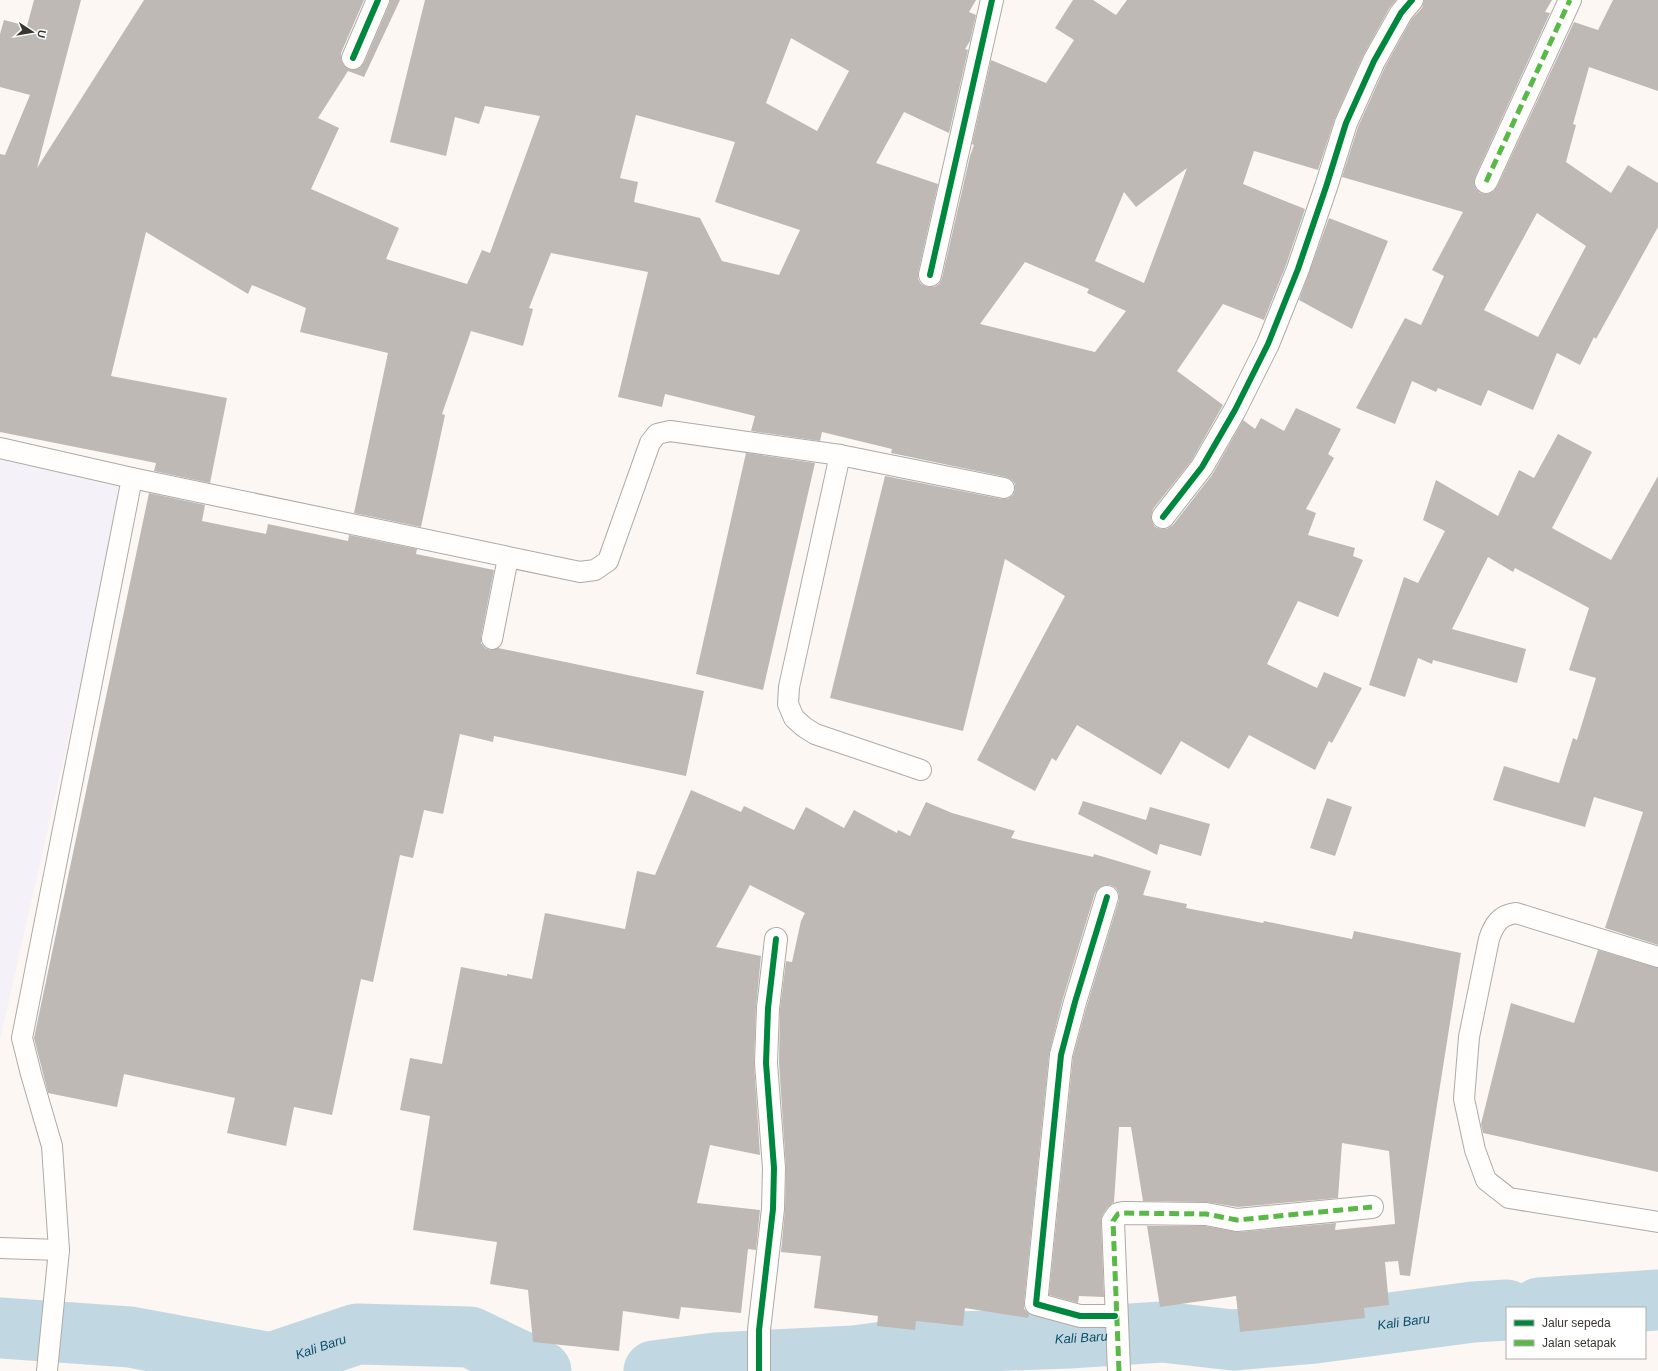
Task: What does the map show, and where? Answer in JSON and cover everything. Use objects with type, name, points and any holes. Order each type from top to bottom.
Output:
[{"type":"street","points":[[353,58],[378,0]]},
{"type":"street","points":[[930,275],[992,0]]},
{"type":"street","points":[[1164,518],[1202,467],[1235,410],[1268,344],[1298,270],[1346,123],[1374,61],[1401,13],[1412,0]]},
{"type":"street","points":[[1486,182],[1570,0]]},
{"type":"street","points":[[1107,897],[1075,1002],[1061,1055],[1036,1304],[1080,1316],[1116,1318]]},
{"type":"street","points":[[759,1371],[759,1330],[773,1202],[774,1168],[766,1063],[768,1008],[776,939]]},
{"type":"street","points":[[1118,1366],[1113,1221],[1118,1214],[1206,1214],[1237,1220],[1372,1207]]},
{"type":"lane","points":[[0,448],[132,478],[580,572],[595,570],[608,561],[650,443],[657,434],[670,431],[840,456],[1004,488]]},
{"type":"lane","points":[[840,456],[789,686],[788,704],[794,718],[815,734],[921,770]]},
{"type":"lane","points":[[48,1370],[58,1250],[52,1146],[22,1038],[132,478]]},
{"type":"lane","points":[[492,639],[508,558]]},
{"type":"lane","points":[[1658,957],[1516,913],[1508,914],[1499,919],[1493,927],[1489,939],[1468,1037],[1464,1099],[1475,1150],[1486,1180],[1509,1198],[1658,1222]]},
{"type":"lane","points":[[0,1248],[58,1250]]},
{"type":"shaded area","points":[[0,456],[126,484],[0,1040]]},
{"type":"building","points":[[34,0],[81,0],[37,168],[144,0],[364,0],[341,53],[343,65],[348,69],[354,70],[360,68],[364,63],[390,0],[400,0],[364,77],[348,71],[318,118],[339,128],[311,189],[399,228],[386,259],[467,284],[482,250],[490,253],[540,116],[485,106],[479,124],[455,117],[446,156],[390,142],[425,0],[976,0],[969,12],[976,15],[970,41],[965,49],[968,50],[949,133],[904,112],[876,163],[938,184],[918,273],[918,279],[921,284],[928,287],[934,287],[939,284],[942,278],[970,156],[974,145],[972,144],[991,60],[1046,83],[1074,40],[1055,28],[1073,0],[1093,0],[1116,15],[1127,0],[1396,0],[1390,7],[1363,56],[1335,118],[1318,170],[1254,151],[1243,184],[1305,209],[1286,265],[1264,320],[1223,304],[1177,371],[1223,405],[1192,460],[1153,509],[1151,516],[1155,527],[1167,529],[1173,525],[1212,475],[1243,420],[1255,429],[1261,418],[1284,431],[1296,408],[1341,429],[1328,454],[1334,458],[1306,509],[1316,513],[1308,535],[1355,548],[1353,556],[1363,560],[1338,617],[1298,601],[1267,664],[1317,688],[1324,672],[1362,688],[1332,743],[1329,741],[1315,770],[1249,735],[1229,769],[1181,741],[1161,775],[1077,725],[1056,761],[1052,758],[1035,791],[977,760],[1065,596],[1005,559],[963,731],[830,698],[885,476],[1002,499],[1008,499],[1013,495],[1015,484],[1011,479],[1006,477],[891,453],[892,449],[822,432],[820,441],[751,431],[755,416],[665,394],[662,407],[618,397],[648,272],[551,253],[529,308],[533,309],[523,346],[471,331],[442,414],[445,415],[421,527],[354,513],[388,353],[300,332],[306,308],[252,285],[248,294],[146,232],[111,376],[227,398],[210,483],[154,471],[156,463],[0,432],[0,154],[5,155],[30,95],[0,87],[0,34],[4,20],[27,26]],"holes":[[[791,38],[849,71],[817,131],[766,103]],[[636,115],[735,142],[715,202],[800,230],[779,275],[722,261],[700,218],[634,202],[638,182],[620,178]],[[1187,168],[1144,283],[1095,261],[1124,192],[1136,207]],[[1025,262],[1089,289],[1087,293],[1126,311],[1095,352],[980,324]]]},
{"type":"building","points":[[1424,0],[1552,0],[1545,12],[1550,13],[1475,177],[1474,183],[1476,189],[1480,193],[1487,194],[1493,192],[1497,187],[1574,22],[1598,30],[1613,0],[1658,0],[1658,91],[1589,67],[1573,124],[1576,125],[1566,162],[1611,193],[1628,165],[1658,183],[1658,227],[1596,339],[1594,337],[1580,365],[1557,353],[1533,410],[1488,390],[1481,406],[1438,388],[1436,392],[1412,381],[1395,424],[1356,408],[1405,318],[1421,325],[1444,276],[1432,270],[1463,212],[1342,177],[1358,127],[1385,67],[1411,20],[1422,8]],"holes":[[[1537,213],[1586,246],[1538,337],[1484,310]]]},
{"type":"building","points":[[1329,218],[1388,241],[1352,329],[1299,300]]},
{"type":"building","points":[[1558,434],[1592,452],[1552,528],[1611,560],[1658,476],[1658,945],[1605,928],[1643,812],[1594,797],[1585,827],[1493,800],[1504,766],[1559,783],[1573,738],[1577,740],[1596,678],[1569,670],[1589,608],[1515,568],[1513,572],[1488,557],[1452,629],[1526,649],[1517,683],[1433,660],[1432,664],[1418,658],[1405,697],[1369,685],[1404,577],[1418,583],[1445,531],[1423,520],[1436,480],[1498,516],[1519,470],[1534,478]]},
{"type":"building","points":[[746,453],[815,463],[763,690],[696,674]]},
{"type":"building","points":[[149,493],[205,505],[202,521],[266,534],[268,524],[348,541],[349,535],[417,549],[416,554],[494,570],[481,637],[481,643],[485,648],[490,650],[498,648],[704,691],[686,776],[494,736],[493,742],[460,734],[443,814],[424,810],[413,858],[400,855],[373,982],[361,979],[332,1115],[294,1107],[286,1146],[227,1133],[235,1098],[124,1074],[117,1107],[48,1093],[34,1038]]},
{"type":"building","points":[[691,790],[741,812],[744,806],[794,830],[806,807],[844,828],[854,810],[897,833],[898,830],[910,836],[926,802],[952,813],[1015,831],[1011,838],[1093,857],[1094,854],[1151,871],[1143,895],[1187,904],[1186,908],[1263,923],[1264,921],[1352,939],[1354,931],[1461,953],[1410,1276],[1400,1275],[1398,1261],[1385,1262],[1389,1305],[1364,1308],[1365,1318],[1240,1332],[1236,1296],[1160,1307],[1147,1226],[1205,1226],[1238,1232],[1336,1223],[1335,1230],[1395,1224],[1389,1151],[1342,1143],[1338,1198],[1238,1207],[1206,1202],[1143,1201],[1131,1127],[1119,1127],[1114,1202],[1103,1214],[1101,1221],[1104,1297],[1079,1296],[1078,1303],[1049,1295],[1073,1057],[1119,900],[1119,894],[1116,888],[1110,885],[1105,885],[1099,888],[1095,893],[1063,998],[1049,1054],[1024,1303],[1024,1309],[1029,1314],[1028,1318],[965,1308],[963,1326],[916,1321],[915,1330],[877,1326],[878,1316],[814,1308],[821,1256],[781,1252],[785,1210],[786,1168],[779,1063],[780,1009],[786,961],[792,962],[801,921],[805,913],[750,885],[716,947],[761,956],[756,1007],[754,1063],[760,1155],[710,1145],[697,1203],[760,1210],[756,1250],[748,1249],[741,1313],[681,1307],[679,1319],[623,1311],[619,1351],[533,1342],[528,1290],[490,1284],[497,1242],[413,1230],[430,1116],[400,1110],[410,1058],[442,1064],[461,967],[507,976],[507,974],[532,979],[545,913],[625,929],[637,871],[655,875]]},
{"type":"building","points":[[1327,798],[1352,807],[1335,856],[1310,848]]},
{"type":"building","points":[[1083,801],[1146,820],[1150,807],[1210,824],[1201,856],[1160,844],[1157,855],[1078,814]]},
{"type":"building","points":[[1598,950],[1658,968],[1658,1172],[1483,1133],[1481,1124],[1511,1003],[1574,1023]]},
{"type":"waterway","name":"Kali Baru","points":[[1554,1307],[1658,1300]]},
{"type":"waterway","name":"Kali Baru","points":[[654,1371],[715,1363],[854,1356],[959,1342],[1069,1338],[1162,1332],[1233,1340],[1315,1333],[1473,1312],[1506,1310]]},
{"type":"waterway","name":"Kali Baru","points":[[0,1328],[130,1337],[271,1363],[357,1334],[470,1337],[541,1371]]},
{"type":"marked path","points":[[1486,182],[1570,0]]},
{"type":"marked path","points":[[1119,1371],[1113,1221],[1118,1214],[1206,1214],[1237,1220],[1372,1207]]},
{"type":"cycle path","points":[[353,58],[378,0]]},
{"type":"cycle path","points":[[930,275],[992,0]]},
{"type":"cycle path","points":[[1163,517],[1202,467],[1235,410],[1268,344],[1298,269],[1346,123],[1374,61],[1401,13],[1412,0]]},
{"type":"cycle path","points":[[1107,897],[1075,1002],[1061,1055],[1036,1304],[1080,1316],[1115,1316]]},
{"type":"cycle path","points":[[759,1371],[759,1330],[773,1209],[774,1168],[766,1063],[768,1008],[776,939]]}]
